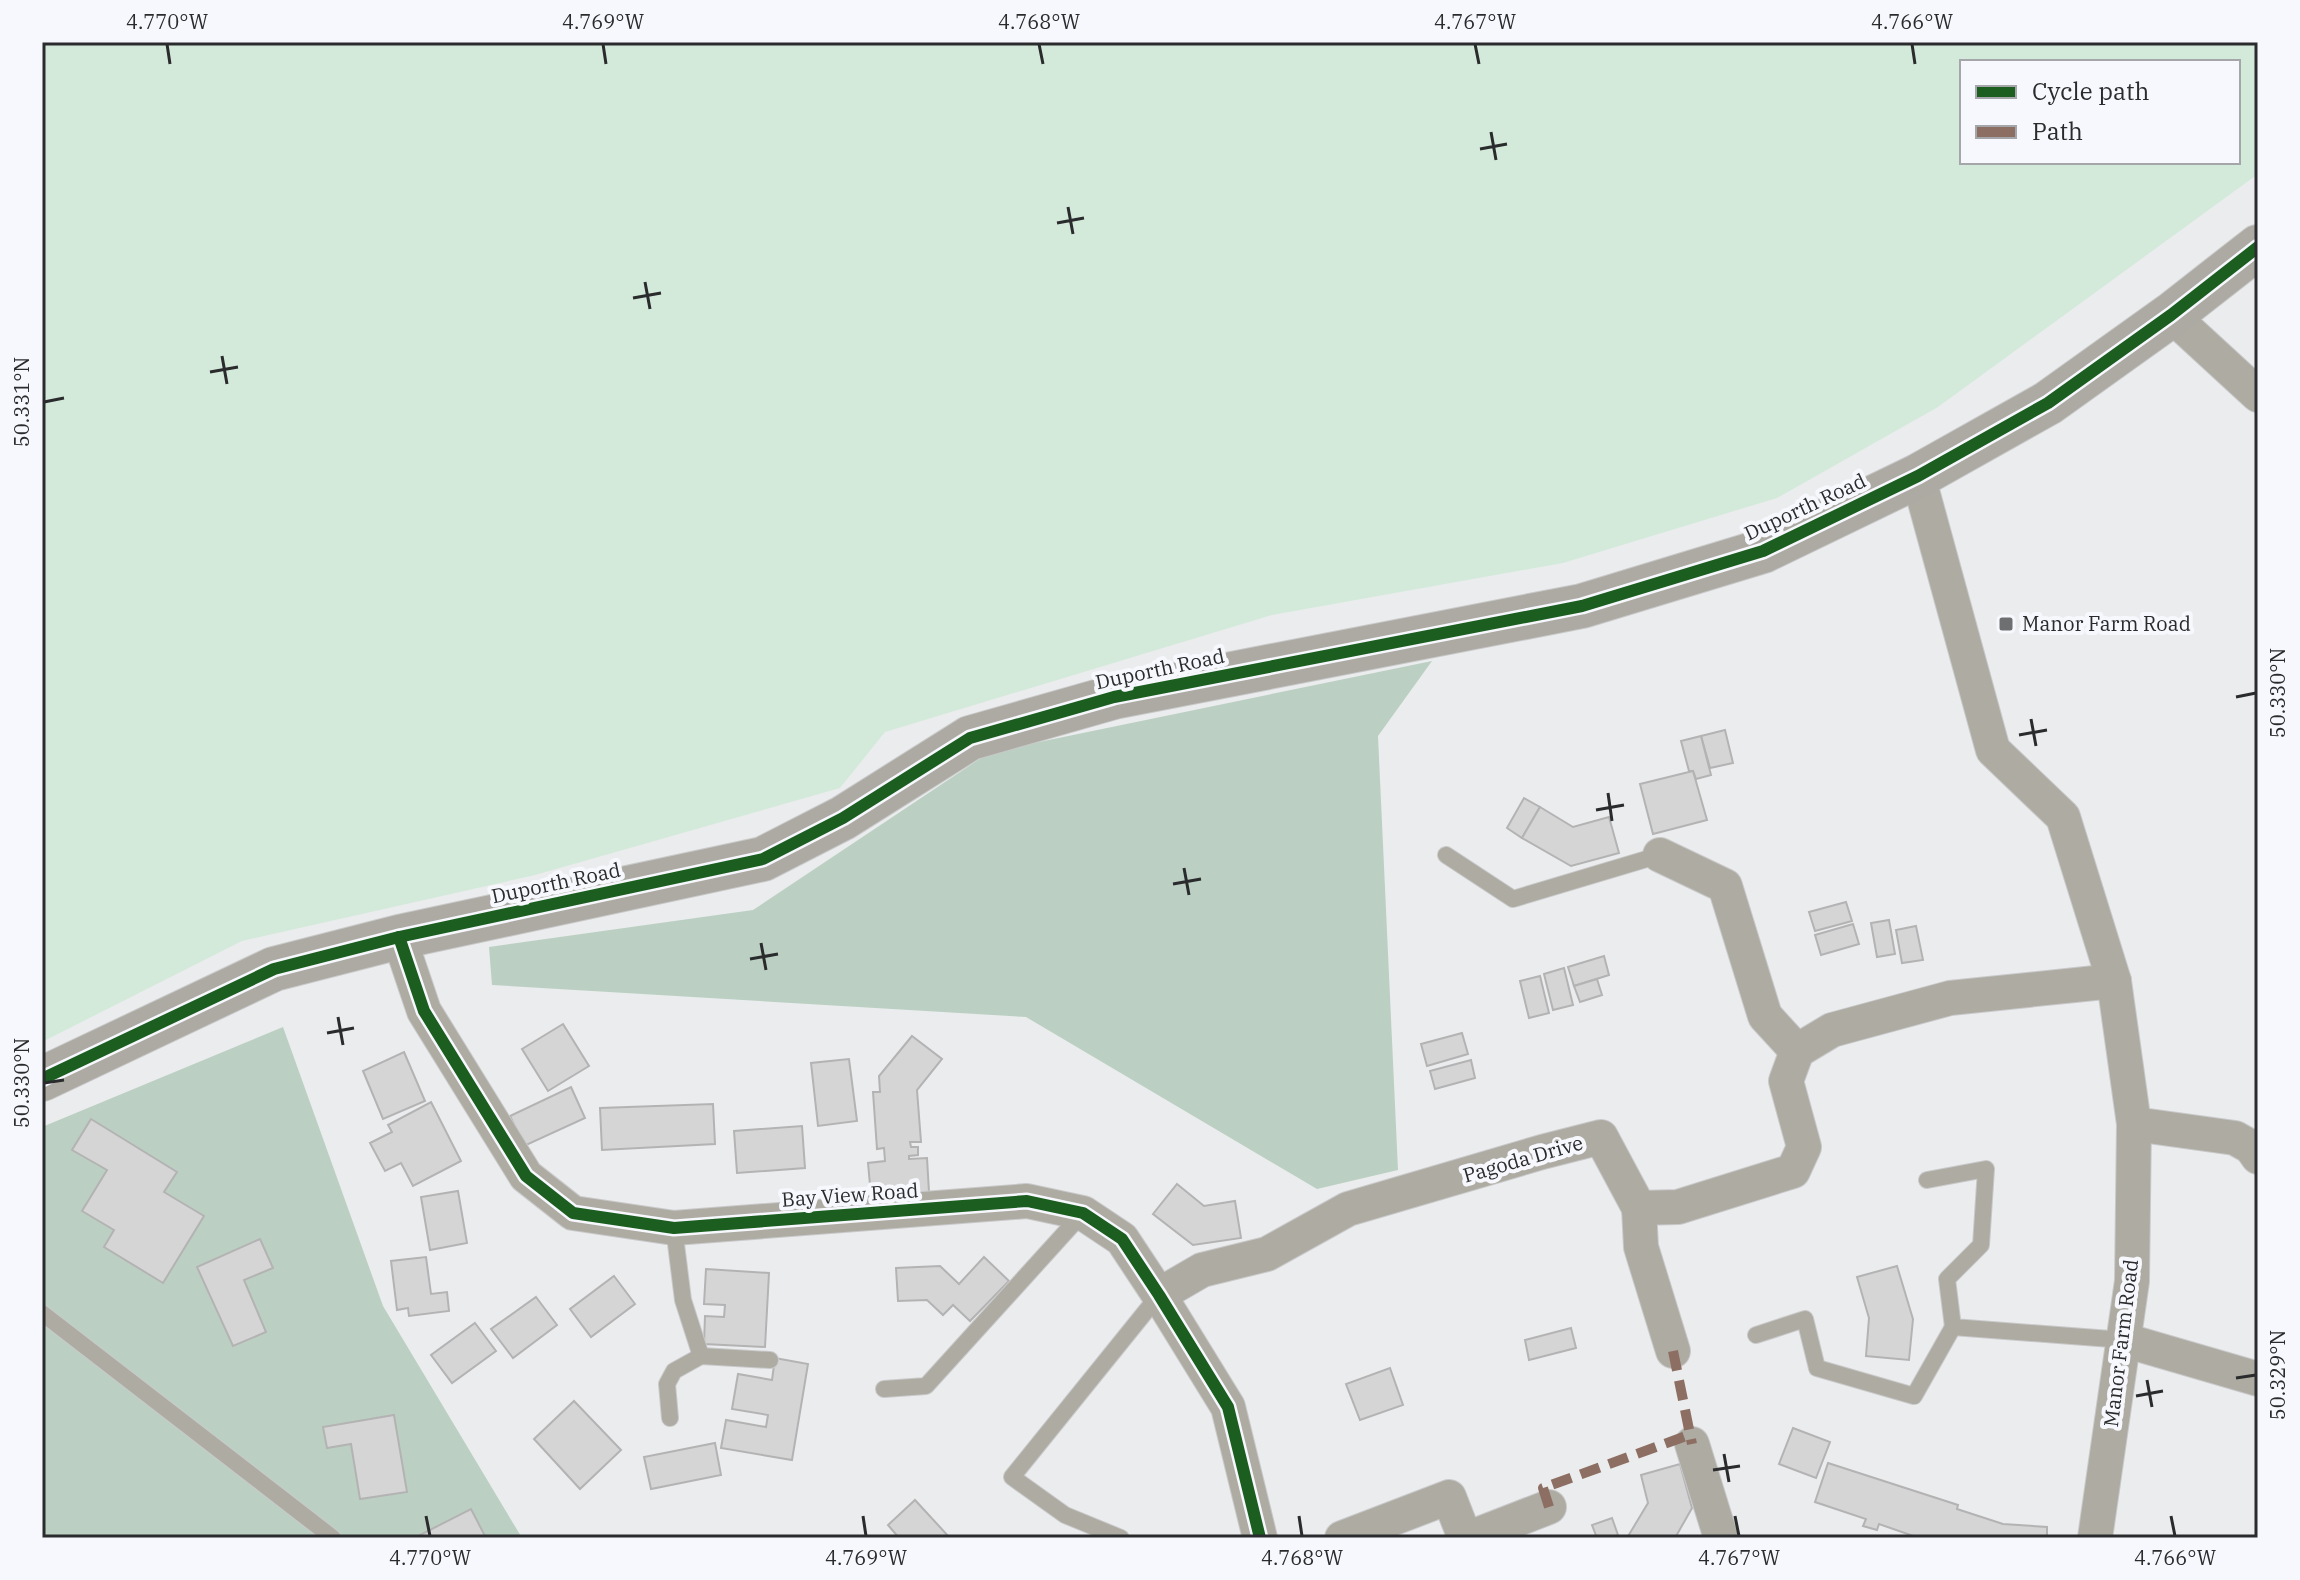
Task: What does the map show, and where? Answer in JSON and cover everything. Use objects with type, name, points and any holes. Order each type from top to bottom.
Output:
[{"type":"street","name":"Duporth Road","points":[[42,1079],[274,969],[399,937],[763,859],[843,818],[970,738],[1114,697],[1582,606],[1763,551],[1918,476],[2048,403],[2171,315],[2258,247]]},
{"type":"street","points":[[2171,315],[2258,395]]},
{"type":"street","name":"Manor Farm Road","points":[[1918,476],[1993,750],[2063,817],[2114,981],[2134,1124],[2132,1281],[2095,1538]]},
{"type":"street","points":[[1660,855],[1725,886],[1765,1016],[1797,1051]]},
{"type":"street","name":"Bay View Road","points":[[399,937],[424,1011],[526,1176],[573,1213],[674,1228],[1027,1201],[1083,1213],[1122,1239],[1228,1407],[1260,1538]]},
{"type":"street","points":[[1673,1351],[1641,1247],[1639,1208],[1678,1207],[1793,1171],[1804,1147],[1786,1081],[1797,1051],[1832,1030],[1950,998],[2114,981]]},
{"type":"street","points":[[2134,1124],[2235,1138],[2251,1147],[2258,1157]]},
{"type":"street","name":"Pagoda Drive","points":[[1159,1295],[1202,1270],[1267,1254],[1348,1209],[1601,1137],[1639,1208]]},
{"type":"street","points":[[2124,1340],[2258,1379]]},
{"type":"street","points":[[1692,1444],[1721,1538]]},
{"type":"street","points":[[1342,1538],[1449,1497],[1467,1538],[1549,1507]]},
{"type":"lane","points":[[1446,855],[1513,899],[1660,855]]},
{"type":"lane","points":[[1756,1335],[1805,1319],[1817,1368],[1914,1396],[1953,1327],[1947,1279],[1981,1245],[1986,1169],[1927,1180]]},
{"type":"lane","points":[[884,1389],[926,1386],[1083,1213]]},
{"type":"lane","points":[[674,1228],[683,1300],[701,1356]]},
{"type":"lane","points":[[1121,1538],[1065,1515],[1012,1477],[1159,1295]]},
{"type":"lane","points":[[42,1313],[333,1538]]},
{"type":"lane","points":[[1953,1327],[2124,1340]]},
{"type":"lane","points":[[670,1418],[667,1384],[674,1371],[701,1356],[770,1360]]},
{"type":"green space","points":[[42,42],[2258,42],[2258,174],[1938,407],[1777,498],[1563,563],[1272,615],[885,732],[840,788],[535,875],[242,941],[42,1042]]},
{"type":"green space","points":[[1432,661],[1378,736],[1398,1170],[1317,1189],[1026,1017],[492,985],[489,947],[753,910],[990,752]]},
{"type":"green space","points":[[283,1027],[383,1306],[522,1538],[42,1538],[42,1127]]},
{"type":"building","points":[[1725,730],[1733,763],[1710,768],[1701,736]]},
{"type":"building","points":[[1701,736],[1711,775],[1696,779],[1693,771],[1689,771],[1681,741]]},
{"type":"building","points":[[1693,771],[1707,820],[1653,834],[1640,784]]},
{"type":"building","points":[[1524,798],[1540,807],[1522,838],[1507,828]]},
{"type":"building","points":[[1540,807],[1573,827],[1609,817],[1619,853],[1571,866],[1522,838]]},
{"type":"building","points":[[1846,902],[1852,921],[1815,931],[1809,912]]},
{"type":"building","points":[[1889,920],[1895,954],[1877,957],[1871,923]]},
{"type":"building","points":[[1853,924],[1859,944],[1821,955],[1815,935]]},
{"type":"building","points":[[1916,926],[1923,960],[1902,963],[1896,930]]},
{"type":"building","points":[[1604,956],[1609,975],[1574,986],[1568,967]]},
{"type":"building","points":[[1564,968],[1573,1005],[1553,1010],[1544,974]]},
{"type":"building","points":[[1540,976],[1549,1013],[1529,1018],[1520,981]]},
{"type":"building","points":[[1597,979],[1602,995],[1580,1002],[1574,986]]},
{"type":"building","points":[[563,1024],[589,1066],[548,1091],[522,1049]]},
{"type":"building","points":[[1462,1033],[1468,1054],[1427,1066],[1421,1044]]},
{"type":"building","points":[[912,1036],[942,1059],[917,1090],[921,1142],[910,1142],[911,1147],[918,1147],[918,1155],[909,1156],[909,1159],[927,1158],[929,1192],[871,1196],[868,1163],[885,1161],[884,1148],[877,1149],[873,1092],[880,1092],[879,1076]]},
{"type":"building","points":[[404,1052],[425,1101],[383,1119],[363,1071]]},
{"type":"building","points":[[849,1059],[857,1121],[818,1126],[811,1063]]},
{"type":"building","points":[[1471,1060],[1475,1078],[1435,1089],[1430,1071]]},
{"type":"building","points":[[571,1087],[585,1118],[524,1146],[510,1116]]},
{"type":"building","points":[[431,1102],[461,1161],[413,1186],[401,1163],[385,1171],[370,1143],[392,1132],[388,1125]]},
{"type":"building","points":[[713,1104],[715,1144],[602,1150],[600,1108]]},
{"type":"building","points":[[91,1119],[177,1172],[164,1192],[204,1216],[163,1283],[104,1247],[114,1230],[82,1211],[107,1170],[72,1150]]},
{"type":"building","points":[[802,1126],[805,1168],[737,1173],[734,1131]]},
{"type":"building","points":[[1177,1184],[1204,1206],[1235,1201],[1241,1238],[1193,1245],[1153,1214]]},
{"type":"building","points":[[458,1191],[467,1243],[430,1250],[421,1197]]},
{"type":"building","points":[[260,1239],[273,1268],[244,1280],[266,1332],[233,1346],[197,1267]]},
{"type":"building","points":[[426,1257],[431,1294],[447,1292],[449,1311],[409,1316],[408,1308],[397,1310],[391,1261]]},
{"type":"building","points":[[984,1257],[1009,1281],[970,1321],[953,1305],[943,1315],[927,1300],[898,1301],[896,1268],[940,1266],[959,1284]]},
{"type":"building","points":[[1897,1266],[1913,1319],[1909,1360],[1866,1356],[1869,1318],[1857,1277]]},
{"type":"building","points":[[706,1269],[769,1273],[765,1347],[704,1344],[705,1316],[724,1317],[725,1305],[704,1304]]},
{"type":"building","points":[[614,1276],[635,1304],[591,1337],[570,1309]]},
{"type":"building","points":[[536,1297],[557,1325],[513,1358],[491,1329]]},
{"type":"building","points":[[475,1323],[496,1351],[452,1383],[431,1355]]},
{"type":"building","points":[[1571,1328],[1576,1348],[1529,1360],[1525,1340]]},
{"type":"building","points":[[775,1358],[808,1364],[792,1460],[721,1448],[726,1420],[766,1427],[768,1415],[732,1409],[738,1374],[772,1380]]},
{"type":"building","points":[[1390,1368],[1403,1405],[1360,1420],[1346,1384]]},
{"type":"building","points":[[574,1401],[621,1450],[580,1489],[534,1439]]},
{"type":"building","points":[[394,1415],[407,1492],[360,1499],[351,1444],[327,1448],[323,1427]]},
{"type":"building","points":[[1793,1428],[1830,1442],[1816,1478],[1779,1464]]},
{"type":"building","points":[[715,1443],[721,1475],[651,1489],[644,1457]]},
{"type":"building","points":[[1828,1463],[1958,1505],[1957,1509],[2003,1524],[2047,1527],[2047,1538],[1919,1538],[1879,1524],[1877,1530],[1863,1526],[1866,1519],[1815,1502]]},
{"type":"building","points":[[1680,1464],[1692,1508],[1675,1538],[1627,1538],[1648,1503],[1641,1475]]},
{"type":"building","points":[[915,1500],[950,1538],[899,1538],[888,1525]]},
{"type":"building","points":[[471,1509],[486,1538],[421,1538],[420,1535]]},
{"type":"building","points":[[1612,1518],[1618,1535],[1597,1538],[1592,1525]]},
{"type":"marked path","points":[[1673,1351],[1692,1444]]},
{"type":"marked path","points":[[1549,1507],[1543,1488],[1689,1435]]},
{"type":"cycle path","points":[[42,1079],[274,969],[399,937],[763,859],[843,818],[970,738],[1114,697],[1582,606],[1763,551],[1918,476],[2048,403],[2171,315],[2258,247]]},
{"type":"cycle path","points":[[399,937],[424,1011],[526,1176],[573,1213],[674,1228],[1027,1201],[1083,1213],[1122,1239],[1228,1407],[1260,1538]]},
{"type":"place","name":"Manor Farm Road","points":[[2006,624]]}]
